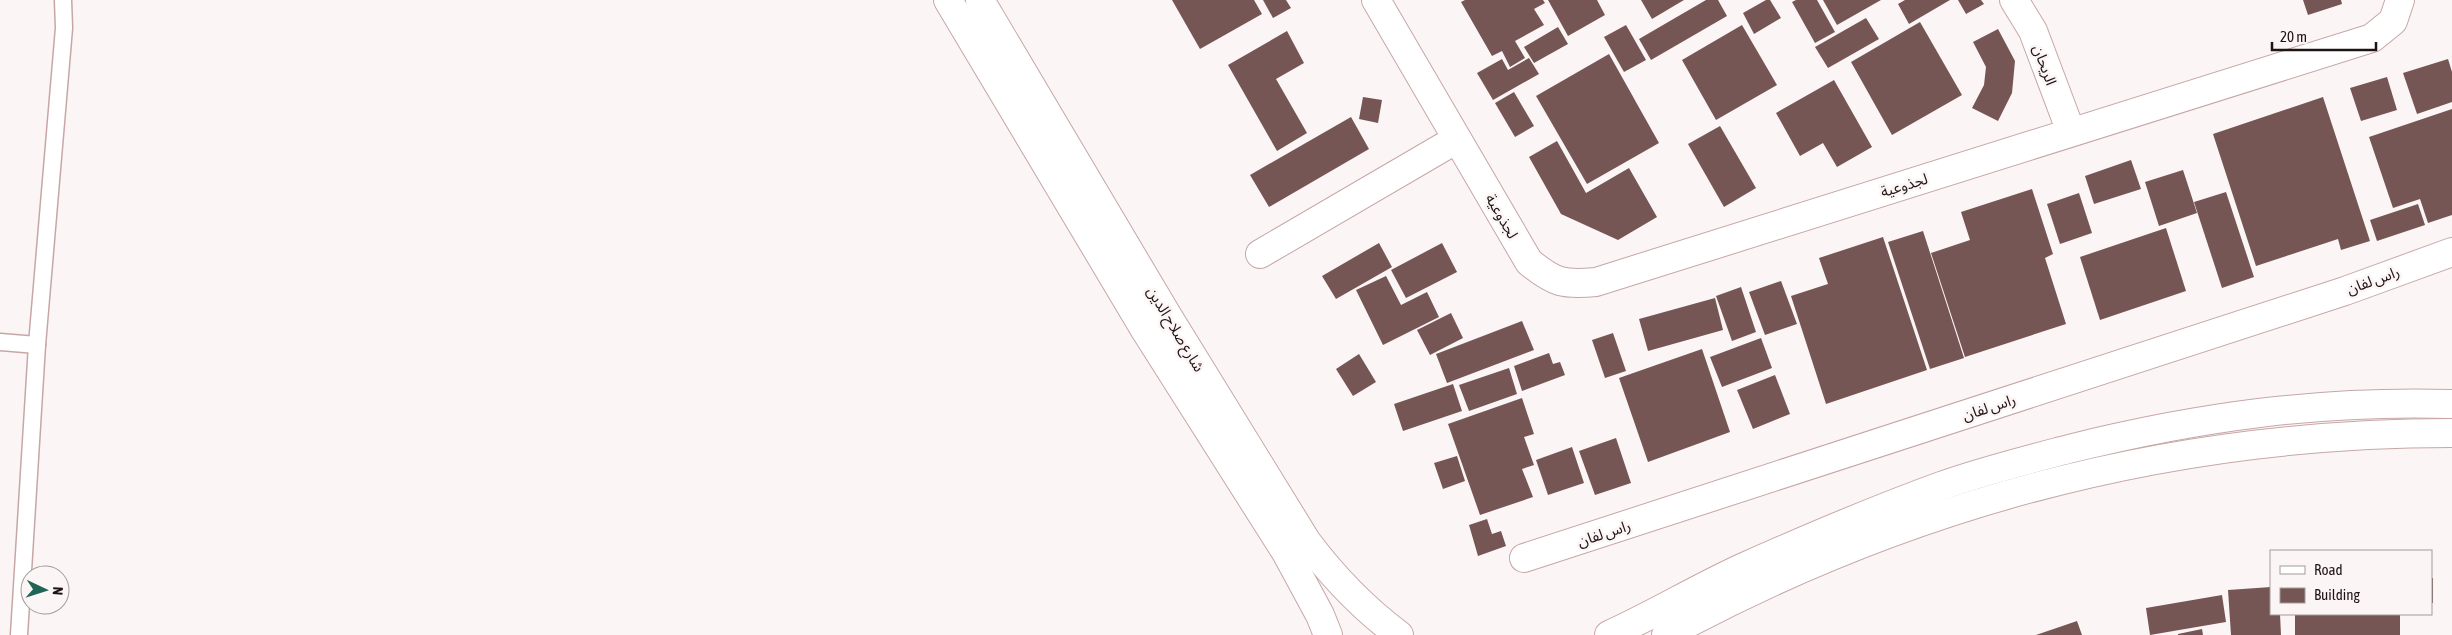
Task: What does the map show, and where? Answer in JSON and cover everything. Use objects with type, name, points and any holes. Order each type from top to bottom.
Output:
[{"type":"street","name":"شارع صلاح الدين","points":[[948,0],[1145,330],[1287,554],[1320,615],[1328,635]]},
{"type":"street","name":"شارع صلاح الدين","points":[[980,0],[1167,315],[1307,542],[1329,571],[1354,598],[1399,635]]},
{"type":"street","name":"لجذوعية","points":[[1376,0],[1529,262],[1547,276],[1569,284],[1596,282],[2372,38],[2393,21],[2400,0]]},
{"type":"street","name":"الريحان","points":[[2014,0],[2033,31],[2071,132]]},
{"type":"street","points":[[1260,254],[1457,139]]},
{"type":"street","name":"راس لفان","points":[[1524,558],[2345,291],[2452,252]]},
{"type":"street","points":[[1609,635],[1742,568],[1830,530],[1942,486],[2034,458],[2132,433],[2242,413],[2355,404],[2452,404]]},
{"type":"street","points":[[1666,635],[1699,617],[1842,552],[1945,512],[2035,486],[2136,462],[2247,444],[2360,435],[2452,433]]},
{"type":"lane","points":[[18,635],[37,345],[64,28],[63,0]]},
{"type":"lane","points":[[0,342],[37,345]]},
{"type":"building","points":[[1172,0],[1254,0],[1262,14],[1200,49]]},
{"type":"building","points":[[1263,0],[1286,0],[1291,8],[1273,18]]},
{"type":"building","points":[[1465,0],[1543,0],[1545,3],[1534,9],[1544,25],[1515,41],[1525,58],[1510,67],[1502,51],[1492,56],[1461,2]]},
{"type":"building","points":[[1548,0],[1597,0],[1605,15],[1568,36]]},
{"type":"building","points":[[1641,0],[1684,0],[1652,19]]},
{"type":"building","points":[[1706,0],[1718,0],[1727,16],[1651,60],[1639,39]]},
{"type":"building","points":[[1766,0],[1770,0],[1781,18],[1754,34],[1743,13]]},
{"type":"building","points":[[1796,0],[1817,0],[1835,32],[1815,43],[1792,2]]},
{"type":"building","points":[[1823,0],[1881,0],[1837,25]]},
{"type":"building","points":[[1905,0],[1950,0],[1909,24],[1898,4]]},
{"type":"building","points":[[1958,0],[1981,0],[1984,4],[1966,14]]},
{"type":"building","points":[[2303,0],[2341,0],[2342,4],[2308,15]]},
{"type":"building","points":[[1866,18],[1879,39],[1828,68],[1815,47]]},
{"type":"building","points":[[1920,22],[1962,95],[1892,135],[1851,62]]},
{"type":"building","points":[[1626,25],[1646,60],[1624,72],[1604,37]]},
{"type":"building","points":[[1742,25],[1777,85],[1716,120],[1682,60]]},
{"type":"building","points":[[1558,27],[1568,44],[1534,63],[1524,47]]},
{"type":"building","points":[[1998,29],[2015,61],[2012,93],[1998,121],[1972,108],[1984,85],[1986,67],[1973,42]]},
{"type":"building","points":[[1287,31],[1304,63],[1276,79],[1307,133],[1277,151],[1228,65]]},
{"type":"building","points":[[1609,54],[1659,143],[1587,184],[1536,96]]},
{"type":"building","points":[[1529,58],[1539,74],[1493,100],[1477,73],[1502,59],[1508,70]]},
{"type":"building","points":[[2448,59],[2452,72],[2452,102],[2417,114],[2403,73]]},
{"type":"building","points":[[2387,77],[2397,110],[2361,121],[2350,88]]},
{"type":"building","points":[[1834,80],[1872,147],[1837,167],[1823,143],[1800,156],[1776,113]]},
{"type":"building","points":[[1514,92],[1534,126],[1515,137],[1495,103]]},
{"type":"building","points":[[1363,97],[1382,100],[1378,123],[1359,119]]},
{"type":"building","points":[[2323,97],[2370,241],[2341,250],[2338,239],[2256,266],[2213,134]]},
{"type":"building","points":[[2452,109],[2452,215],[2428,223],[2420,199],[2393,208],[2369,137]]},
{"type":"building","points":[[1351,117],[1369,149],[1269,207],[1250,175]]},
{"type":"building","points":[[1720,126],[1756,188],[1724,207],[1688,144]]},
{"type":"building","points":[[1557,141],[1586,193],[1629,168],[1657,217],[1618,240],[1561,214],[1529,157]]},
{"type":"building","points":[[2131,160],[2141,189],[2094,204],[2085,176]]},
{"type":"building","points":[[2183,170],[2197,213],[2159,226],[2145,182]]},
{"type":"building","points":[[2032,189],[2053,254],[2045,258],[2066,324],[1965,357],[1931,253],[1970,240],[1961,212]]},
{"type":"building","points":[[2226,192],[2254,277],[2222,288],[2194,202]]},
{"type":"building","points":[[2079,193],[2092,233],[2060,244],[2047,204]]},
{"type":"building","points":[[2418,204],[2425,225],[2377,241],[2370,220]]},
{"type":"building","points":[[2166,228],[2186,291],[2100,320],[2080,257]]},
{"type":"building","points":[[1923,231],[1964,358],[1930,369],[1888,242]]},
{"type":"building","points":[[1883,237],[1927,370],[1826,404],[1791,296],[1828,284],[1819,258]]},
{"type":"building","points":[[1379,243],[1392,267],[1336,299],[1322,276]]},
{"type":"building","points":[[1442,243],[1457,272],[1406,298],[1391,270]]},
{"type":"building","points":[[1386,276],[1401,305],[1427,292],[1439,317],[1383,345],[1356,290]]},
{"type":"building","points":[[1781,281],[1797,324],[1765,335],[1749,292]]},
{"type":"building","points":[[1741,287],[1756,332],[1732,341],[1716,296]]},
{"type":"building","points":[[1715,298],[1723,330],[1648,351],[1639,319]]},
{"type":"building","points":[[1451,313],[1463,338],[1430,355],[1417,330]]},
{"type":"building","points":[[1522,321],[1534,350],[1447,383],[1436,354]]},
{"type":"building","points":[[1613,333],[1626,371],[1605,378],[1592,340]]},
{"type":"building","points":[[1761,338],[1772,368],[1722,387],[1710,357]]},
{"type":"building","points":[[1702,349],[1730,432],[1648,462],[1619,378]]},
{"type":"building","points":[[1549,353],[1553,364],[1560,362],[1565,375],[1522,391],[1514,366]]},
{"type":"building","points":[[1359,354],[1376,382],[1353,396],[1336,369]]},
{"type":"building","points":[[1509,368],[1517,394],[1469,411],[1459,385]]},
{"type":"building","points":[[1775,375],[1790,414],[1753,429],[1737,390]]},
{"type":"building","points":[[1453,384],[1462,411],[1403,431],[1394,404]]},
{"type":"building","points":[[1522,398],[1534,434],[1524,437],[1534,465],[1522,469],[1533,497],[1480,515],[1448,424]]},
{"type":"building","points":[[1616,438],[1631,483],[1595,495],[1579,451]]},
{"type":"building","points":[[1572,447],[1584,483],[1548,495],[1536,460]]},
{"type":"building","points":[[1457,456],[1465,481],[1443,489],[1434,463]]},
{"type":"building","points":[[1487,519],[1492,534],[1501,531],[1506,546],[1478,556],[1469,525]]},
{"type":"building","points":[[2432,578],[2433,578],[2432,603]]},
{"type":"building","points":[[2270,587],[2270,615],[2280,615],[2281,635],[2231,635],[2228,590]]},
{"type":"building","points":[[2222,595],[2226,622],[2150,635],[2146,608]]},
{"type":"building","points":[[2295,615],[2400,615],[2400,635],[2295,635]]},
{"type":"building","points":[[2077,621],[2082,635],[2036,635]]},
{"type":"building","points":[[2202,629],[2203,635],[2178,635],[2178,634]]}]
